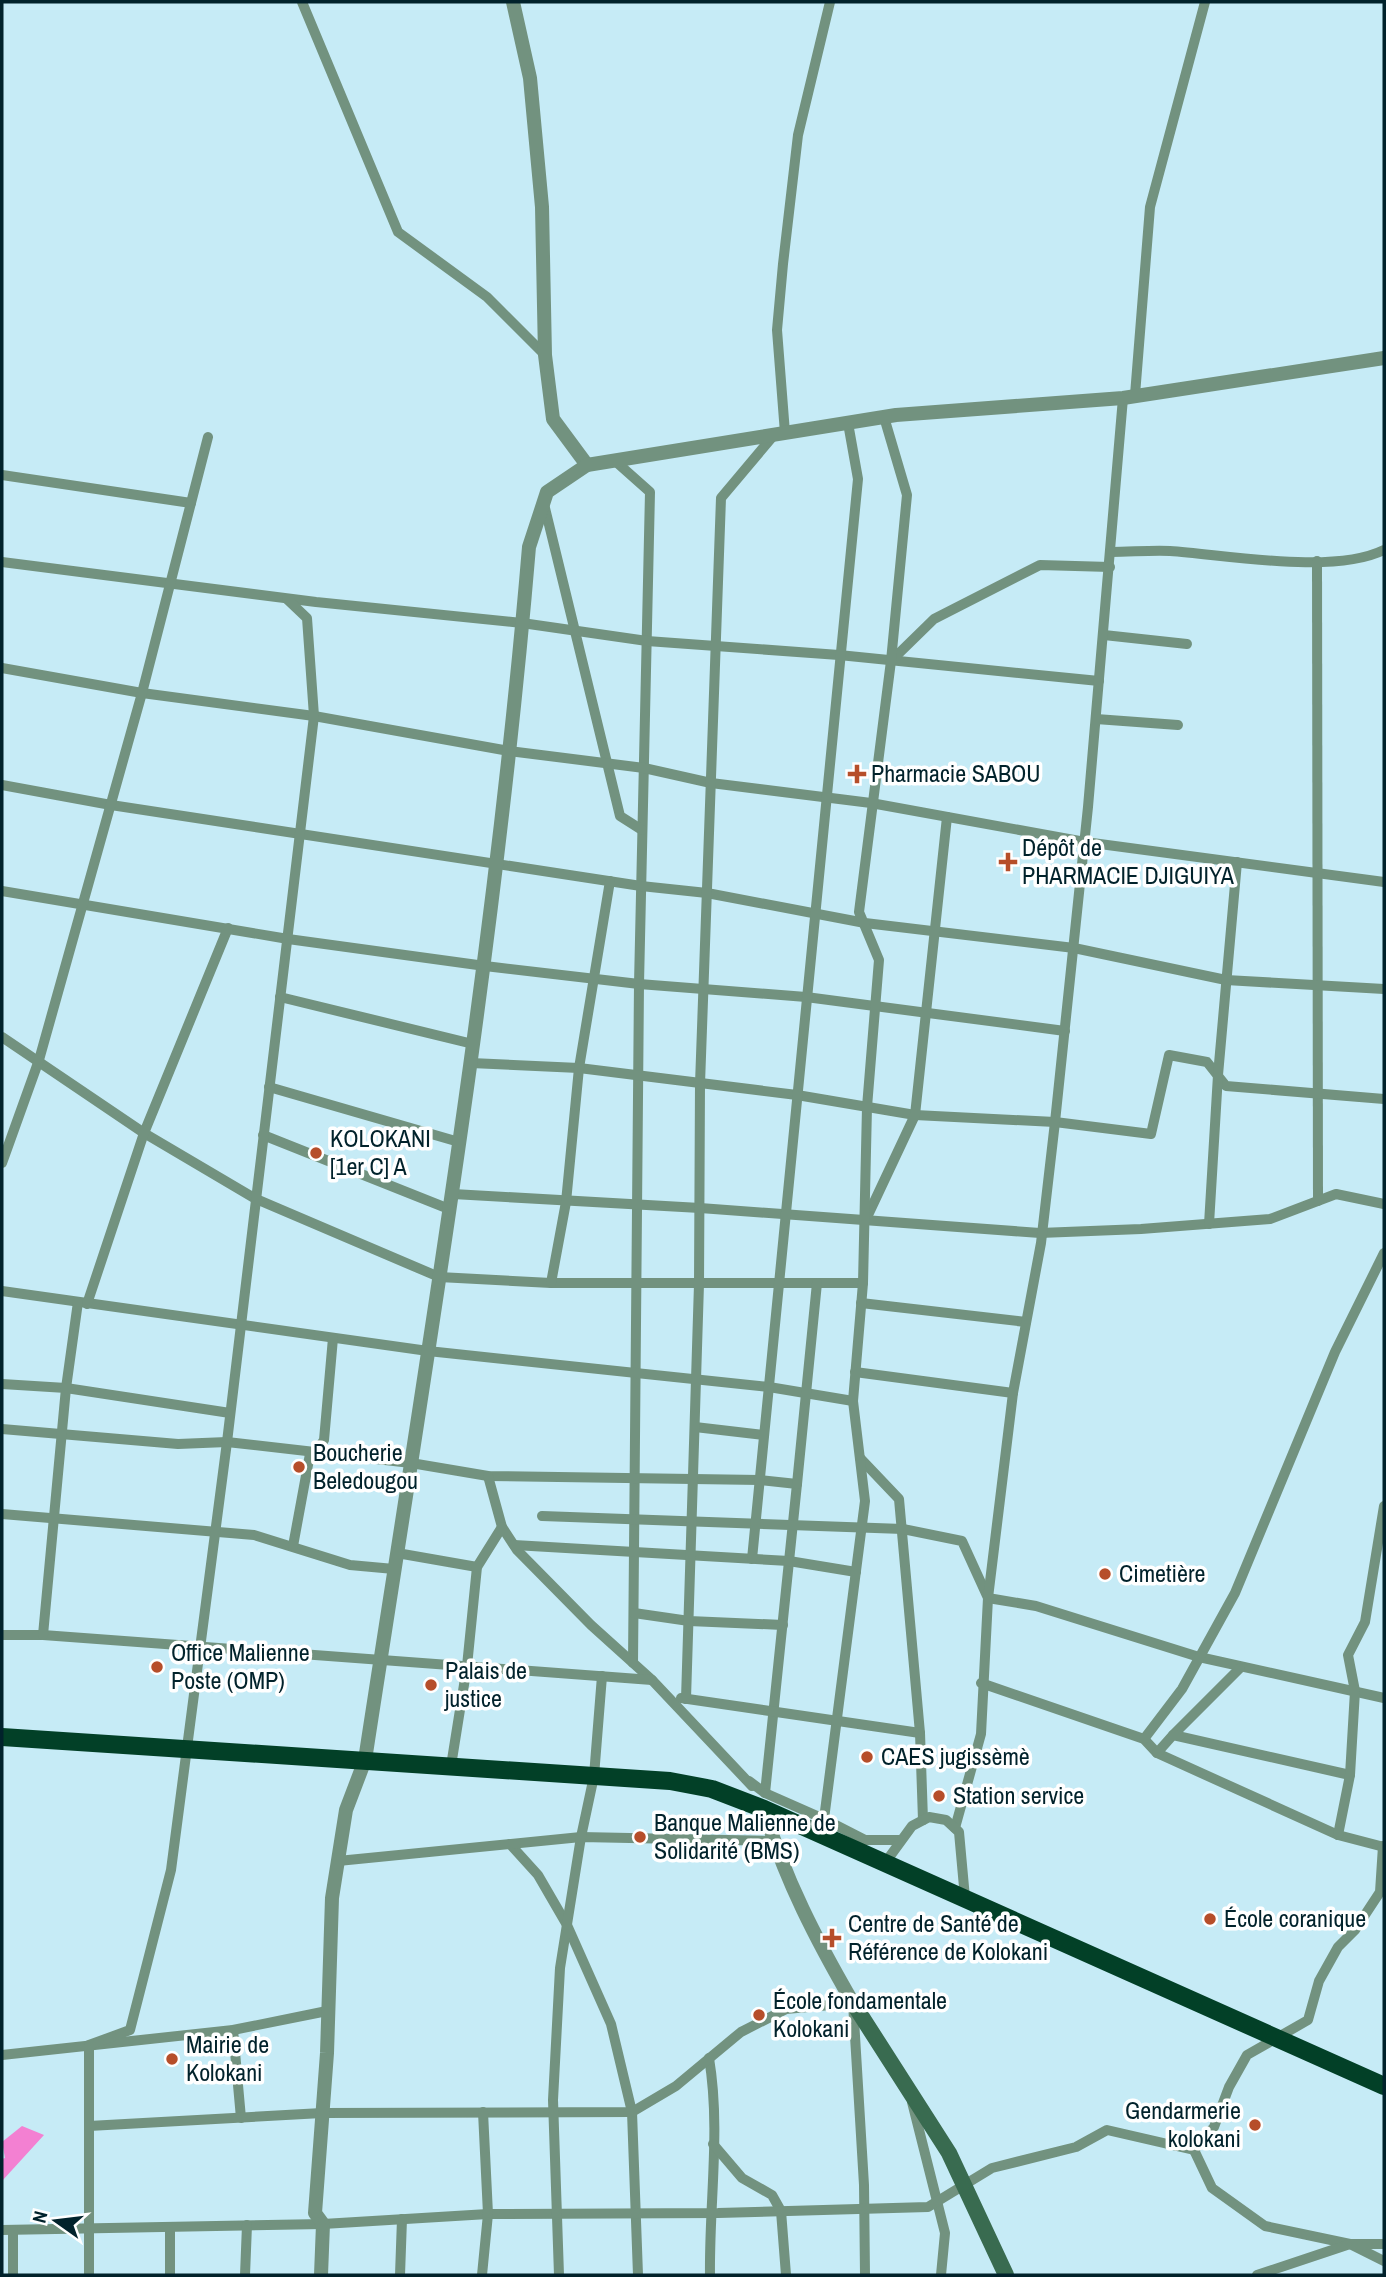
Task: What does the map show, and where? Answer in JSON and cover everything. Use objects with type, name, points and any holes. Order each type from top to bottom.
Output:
[{"type":"highway","points":[[2,1737],[670,1781],[764,1801],[885,1863],[1384,2086]]},
{"type":"main road","points":[[853,2003],[949,2153],[1006,2275]]},
{"type":"street","points":[[302,2],[398,232],[487,297],[545,355]]},
{"type":"street","points":[[513,2],[530,78],[542,207],[545,355],[553,419],[587,465]]},
{"type":"street","points":[[686,1699],[699,1284],[700,1084],[721,498],[780,434],[777,330],[783,264],[798,135],[830,2]]},
{"type":"street","points":[[955,1828],[981,1734],[981,1684],[988,1598],[1013,1392],[1040,1233],[1055,1122],[1085,842],[1111,552],[1150,207],[1205,2]]},
{"type":"street","points":[[321,2275],[323,2224],[314,2213],[322,2113],[332,1898],[346,1810],[365,1760],[381,1660],[485,966],[528,547],[547,492],[587,465],[614,460],[884,417],[1129,396],[1384,358]]},
{"type":"street","points":[[824,1819],[865,1501],[854,1429],[853,1401],[863,1283],[867,1107],[873,1005],[879,960],[859,912],[891,662],[908,495],[884,417]]},
{"type":"street","points":[[752,1559],[838,655],[858,479],[848,423]]},
{"type":"street","points":[[2,1163],[39,1060],[83,905],[142,693],[208,437]]},
{"type":"street","points":[[614,460],[650,492],[639,984],[633,1663]]},
{"type":"street","points":[[2,475],[191,503]]},
{"type":"street","points":[[544,502],[573,630],[610,764],[621,816],[642,830]]},
{"type":"street","points":[[1111,552],[1168,551],[1317,561],[1368,558],[1384,550]]},
{"type":"street","points":[[1317,561],[1318,1201]]},
{"type":"street","points":[[2,562],[287,598],[522,623],[647,641],[838,655],[1100,681]]},
{"type":"street","points":[[891,662],[934,619],[1040,565],[1110,567]]},
{"type":"street","points":[[89,2045],[130,2030],[171,1870],[198,1646],[227,1442],[254,1198],[314,716],[307,618],[287,598]]},
{"type":"street","points":[[1104,635],[1187,644]]},
{"type":"street","points":[[2,668],[142,693],[314,716],[509,751],[644,768],[711,783],[824,800],[871,803],[1085,842],[1384,882]]},
{"type":"street","points":[[1096,719],[1178,725]]},
{"type":"street","points":[[2,785],[111,805],[641,886],[707,892],[865,923],[1074,948],[1226,980],[1384,989]]},
{"type":"street","points":[[865,1221],[915,1115],[947,817]]},
{"type":"street","points":[[1209,1224],[1218,1075],[1237,862]]},
{"type":"street","points":[[551,1283],[566,1202],[579,1068],[610,881]]},
{"type":"street","points":[[2,891],[288,939],[485,966],[639,984],[806,997],[1065,1031]]},
{"type":"street","points":[[43,1635],[66,1388],[83,1303],[144,1133],[228,928]]},
{"type":"street","points":[[280,997],[473,1044]]},
{"type":"street","points":[[2,1037],[144,1133],[254,1198],[439,1276],[551,1283],[863,1283]]},
{"type":"street","points":[[471,1063],[579,1068],[797,1095],[915,1115],[1055,1122],[1151,1134],[1169,1055],[1207,1062],[1226,1086],[1384,1098]]},
{"type":"street","points":[[269,1087],[459,1142]]},
{"type":"street","points":[[263,1135],[451,1201],[566,1202],[700,1208],[1040,1233],[1270,1219],[1336,1194],[1384,1203]]},
{"type":"street","points":[[1144,1739],[1182,1689],[1234,1593],[1335,1352],[1384,1253]]},
{"type":"street","points":[[817,1283],[764,1801],[773,1841],[814,1937],[853,2003],[865,2275]]},
{"type":"street","points":[[2,1291],[428,1351],[769,1387],[853,1401]]},
{"type":"street","points":[[861,1303],[1026,1322]]},
{"type":"street","points":[[293,1546],[310,1454],[316,1452],[324,1440],[333,1338]]},
{"type":"street","points":[[855,1372],[1013,1392]]},
{"type":"street","points":[[2,1384],[66,1388],[230,1413]]},
{"type":"street","points":[[695,1427],[764,1435]]},
{"type":"street","points":[[2,1429],[178,1444],[227,1442],[411,1463],[488,1476],[760,1480],[797,1485]]},
{"type":"street","points":[[860,1458],[898,1499],[920,1733],[923,1821]]},
{"type":"street","points":[[488,1476],[502,1527],[514,1545],[652,1680],[749,1781],[764,1801],[824,1819],[864,1840],[901,1840]]},
{"type":"street","points":[[1338,1835],[1350,1775],[1355,1691],[1348,1655],[1365,1622],[1384,1506]]},
{"type":"street","points":[[2,1514],[76,1519],[140,1528],[254,1535],[350,1565],[394,1569]]},
{"type":"street","points":[[542,1516],[903,1530],[962,1541],[988,1598]]},
{"type":"street","points":[[450,1766],[467,1666],[477,1567],[502,1527]]},
{"type":"street","points":[[514,1545],[789,1561],[856,1572]]},
{"type":"street","points":[[397,1553],[477,1567]]},
{"type":"street","points":[[988,1598],[1036,1606],[1240,1668],[1384,1698]]},
{"type":"street","points":[[634,1613],[689,1621],[783,1625]]},
{"type":"street","points":[[2,1635],[43,1635],[652,1680]]},
{"type":"street","points":[[1157,1753],[1240,1668]]},
{"type":"street","points":[[559,2275],[553,2111],[561,1968],[581,1837],[594,1776],[602,1676]]},
{"type":"street","points":[[981,1684],[1144,1739],[1157,1753],[1338,1835],[1383,1847],[1380,1892],[1355,1930],[1338,1947],[1319,1980],[1308,2020],[1247,2055],[1229,2087],[1214,2127],[1194,2150]]},
{"type":"street","points":[[667,1696],[920,1733]]},
{"type":"street","points":[[1172,1735],[1350,1775]]},
{"type":"street","points":[[749,1781],[764,1801]]},
{"type":"street","points":[[885,1863],[912,1826],[929,1817],[946,1820],[959,1832],[965,1898]]},
{"type":"street","points":[[338,1861],[581,1837],[773,1841]]},
{"type":"street","points":[[510,1844],[538,1875],[567,1925],[611,2024],[632,2112],[638,2275]]},
{"type":"street","points":[[89,2126],[322,2113],[632,2112],[676,2087],[741,2032],[786,2009],[853,2003]]},
{"type":"street","points":[[2,2055],[233,2030],[327,2011]]},
{"type":"street","points":[[233,2030],[241,2118]]},
{"type":"street","points":[[89,2045],[89,2275]]},
{"type":"street","points":[[709,2059],[715,2095],[709,2214],[710,2275]]},
{"type":"street","points":[[909,2089],[945,2233],[941,2275]]},
{"type":"street","points":[[482,2275],[488,2214],[483,2112]]},
{"type":"street","points":[[13,2275],[7,2230],[323,2224],[488,2214],[709,2214],[928,2207],[992,2168],[1076,2147],[1107,2130],[1194,2150]]},
{"type":"street","points":[[713,2144],[742,2178],[772,2195],[781,2211],[786,2275]]},
{"type":"street","points":[[1194,2150],[1212,2188],[1265,2226],[1350,2244],[1384,2244]]},
{"type":"street","points":[[400,2275],[402,2219]]},
{"type":"street","points":[[245,2275],[247,2225]]},
{"type":"street","points":[[170,2227],[170,2275]]},
{"type":"street","points":[[1257,2275],[1350,2244],[1384,2261]]},
{"type":"shaded area","points":[[22,2126],[44,2135],[2,2181],[2,2159],[5,2158],[2,2142]]},
{"type":"place","name":"Pharmacie SABOU","points":[[857,774]]},
{"type":"place","name":"Dépôt de PHARMACIE DJIGUIYA","points":[[1008,862]]},
{"type":"place","name":"KOLOKANI [1er C] A","points":[[316,1153]]},
{"type":"place","name":"Boucherie Beledougou","points":[[299,1467]]},
{"type":"place","name":"Cimetière","points":[[1105,1574]]},
{"type":"place","name":"Office Malienne Poste (OMP)","points":[[157,1667]]},
{"type":"place","name":"Palais de justice","points":[[431,1685]]},
{"type":"place","name":"CAES jugissèmè","points":[[867,1757]]},
{"type":"place","name":"Station service","points":[[939,1796]]},
{"type":"place","name":"Banque Malienne de Solidarité (BMS)","points":[[640,1837]]},
{"type":"place","name":"École coranique","points":[[1210,1919]]},
{"type":"place","name":"Centre de Santé de Référence de Kolokani","points":[[832,1938]]},
{"type":"place","name":"École fondamentale Kolokani","points":[[759,2015]]},
{"type":"place","name":"Mairie de Kolokani","points":[[172,2059]]},
{"type":"place","name":"Gendarmerie kolokani","points":[[1255,2125]]}]
